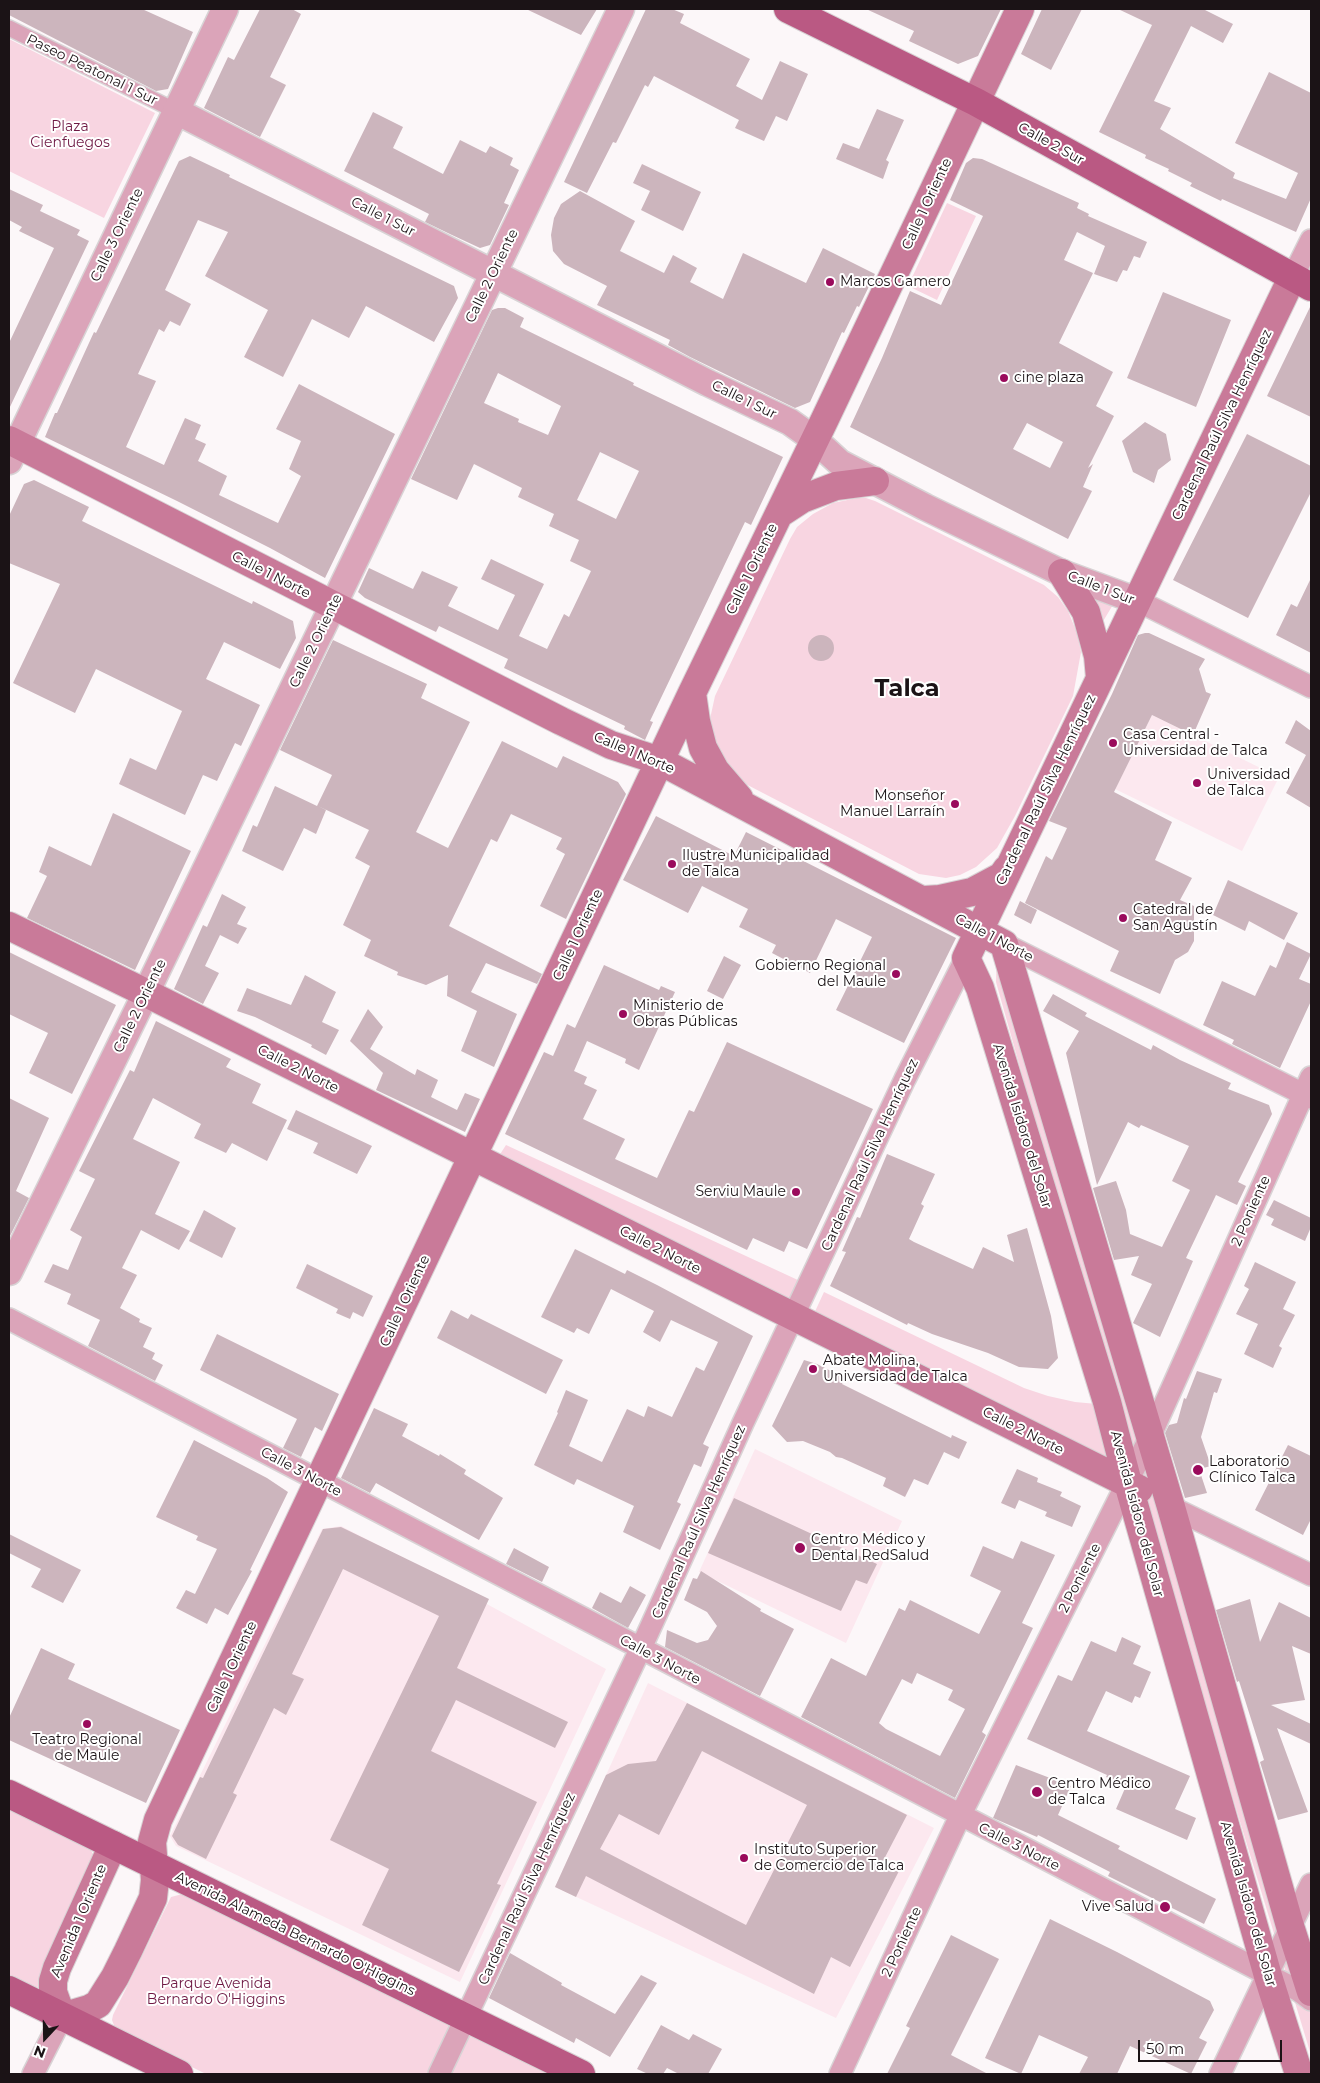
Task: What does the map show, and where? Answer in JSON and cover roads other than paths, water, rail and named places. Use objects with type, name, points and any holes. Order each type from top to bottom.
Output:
[{"type":"main road","name":"Calle 2 Sur","points":[[788,9],[976,102],[1302,283]]},
{"type":"main road","name":"Calle 1 Oriente","points":[[154,1865],[152,1842],[158,1820],[692,692],[815,440],[1020,9]]},
{"type":"main road","name":"Cardenal Raúl Silva Henríquez","points":[[966,958],[1138,601],[1302,283]]},
{"type":"main road","name":"Calle 1 Norte","points":[[12,449],[611,746],[660,761],[1004,944]]},
{"type":"main road","points":[[779,514],[791,505],[836,486],[876,481]]},
{"type":"main road","points":[[1062,572],[1086,612],[1098,656],[1100,678]]},
{"type":"main road","points":[[692,692],[696,721],[703,748],[715,770],[748,807]]},
{"type":"main road","points":[[924,900],[940,899],[972,892],[1002,876],[1011,864]]},
{"type":"main road","name":"Calle 2 Norte","points":[[9,926],[1128,1483],[1171,1507]]},
{"type":"main road","points":[[1004,944],[1171,1507],[1290,1926],[1311,1992]]},
{"type":"main road","name":"Avenida Isidoro del Solar","points":[[966,958],[980,988],[1107,1402],[1128,1483],[1268,1976],[1299,2074]]},
{"type":"main road","name":"Avenida Alameda Bernardo O'Higgins","points":[[9,1794],[581,2074]]},
{"type":"main road","name":"Avenida 1 Oriente","points":[[62,2017],[53,1992],[53,1981],[57,1968],[113,1845]]},
{"type":"main road","points":[[62,2017],[89,2009],[98,2004],[107,1990],[153,1898],[154,1865]]},
{"type":"main road","points":[[9,1990],[179,2074]]},
{"type":"street","name":"Calle 3 Oriente","points":[[12,449],[225,9]]},
{"type":"street","name":"Calle 2 Oriente","points":[[9,1272],[146,993],[621,9]]},
{"type":"street","name":"Paseo Peatonal 1 Sur","points":[[9,28],[176,111]]},
{"type":"street","name":"Calle 1 Sur","points":[[176,111],[708,383],[790,422],[815,440],[840,463],[1062,572],[1138,601],[1311,687]]},
{"type":"street","name":"Cardenal Raúl Silva Henríquez","points":[[1302,283],[1311,240]]},
{"type":"street","name":"Calle 1 Norte","points":[[1004,944],[1309,1090]]},
{"type":"street","name":"Cardenal Raúl Silva Henríquez","points":[[439,2074],[640,1649],[793,1316],[905,1079],[966,958]]},
{"type":"street","name":"2 Poniente","points":[[840,2074],[960,1816],[1150,1437],[1309,1090]]},
{"type":"street","name":"Calle 3 Norte","points":[[9,1319],[1299,1991],[1311,2000]]},
{"type":"street","name":"Calle 2 Norte","points":[[1171,1507],[1311,1575]]},
{"type":"street","points":[[1220,2074],[1311,1884]]},
{"type":"street","points":[[33,2074],[62,2017]]},
{"type":"place","name":"Marcos Gamero","points":[[830,282]]},
{"type":"place","name":"cine plaza","points":[[1004,378]]},
{"type":"place","name":"Casa Central - Universidad de Talca","points":[[1113,743]]},
{"type":"place","name":"Universidad de Talca","points":[[1197,783]]},
{"type":"place","name":"Monseñor Manuel Larraín","points":[[955,804]]},
{"type":"place","name":"Ilustre Municipalidad de Talca","points":[[672,864]]},
{"type":"place","name":"Catedral de San Agustín","points":[[1123,918]]},
{"type":"place","name":"Gobierno Regional del Maule","points":[[896,974]]},
{"type":"place","name":"Ministerio de Obras Públicas","points":[[623,1014]]},
{"type":"place","name":"Serviu Maule","points":[[796,1192]]},
{"type":"place","name":"Abate Molina, Universidad de Talca","points":[[813,1369]]},
{"type":"place","name":"Laboratorio Clínico Talca","points":[[1198,1470]]},
{"type":"place","name":"Centro Médico y Dental RedSalud","points":[[800,1548]]},
{"type":"place","name":"Teatro Regional de Maule","points":[[87,1724]]},
{"type":"place","name":"Centro Médico de Talca","points":[[1037,1792]]},
{"type":"place","name":"Instituto Superior de Comercio de Talca","points":[[744,1858]]},
{"type":"place","name":"Vive Salud","points":[[1165,1907]]},
{"type":"district","name":"Talca","points":[[907,689]]},
{"type":"park label","name":"Plaza Cienfuegos","points":[[70,136]]},
{"type":"park label","name":"Parque Avenida Bernardo O'Higgins","points":[[216,1992]]}]
